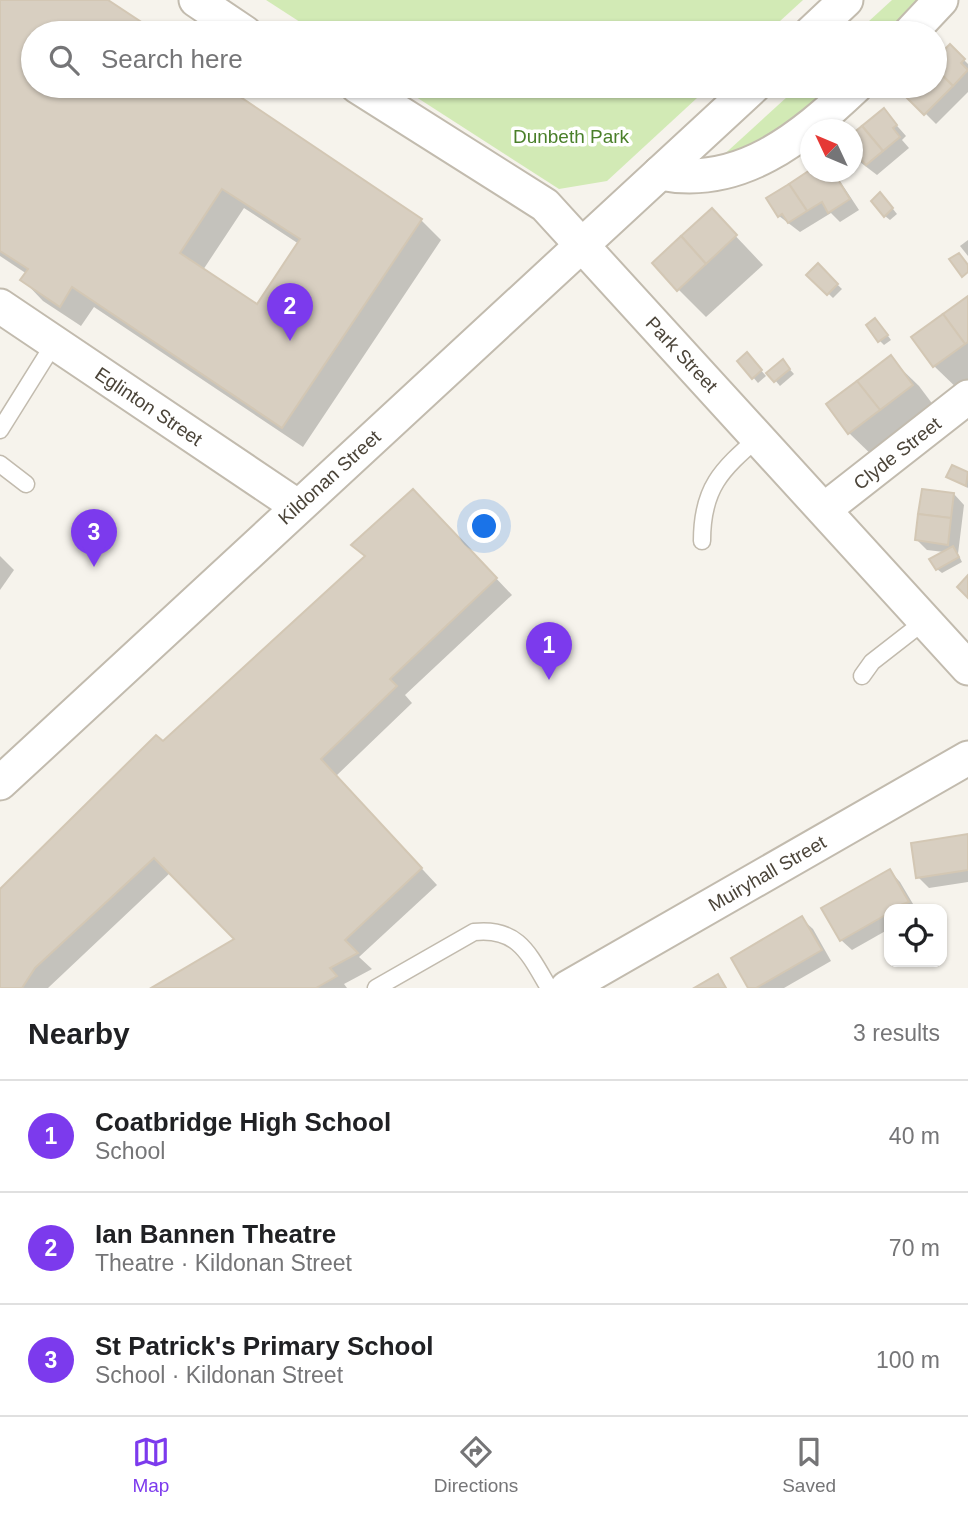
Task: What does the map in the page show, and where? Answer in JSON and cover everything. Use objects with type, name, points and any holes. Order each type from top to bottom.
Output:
[{"type":"street","points":[[196,0],[227,21]]},
{"type":"street","points":[[824,21],[846,0]]},
{"type":"street","points":[[921,21],[941,0]]},
{"type":"street","name":"Park Street","points":[[376,98],[527,191],[562,222],[968,668]]},
{"type":"street","name":"Kildonan Street","points":[[0,783],[741,98]]},
{"type":"street","points":[[660,173],[685,178],[715,175],[750,164],[783,149],[842,98]]},
{"type":"street","name":"Eglinton Street","points":[[0,306],[298,506]]},
{"type":"street","name":"Clyde Street","points":[[825,509],[968,397]]},
{"type":"street","name":"Muiryhall Street","points":[[567,988],[968,758]]},
{"type":"lane","points":[[0,430],[55,342]]},
{"type":"lane","points":[[702,541],[706,498],[726,466],[759,438]]},
{"type":"lane","points":[[0,464],[26,484]]},
{"type":"lane","points":[[862,676],[872,662],[926,620]]},
{"type":"lane","points":[[376,988],[474,932],[491,930],[509,935],[550,988]]},
{"type":"green space","points":[[266,0],[803,0],[780,21],[298,21]]},
{"type":"green space","points":[[892,0],[929,0],[908,21],[869,21]]},
{"type":"green space","name":"Dunbeth Park","points":[[418,98],[697,98],[607,181],[559,189]]},
{"type":"green space","points":[[786,98],[829,98],[804,119],[800,119],[800,122],[779,140],[718,160]]},
{"type":"building","points":[[0,0],[108,0],[140,21],[21,21],[21,98],[242,98],[422,219],[282,428],[72,287],[60,307],[20,280],[28,269],[0,251]],"holes":[[[222,189],[300,239],[257,304],[180,253]]]},
{"type":"building","points":[[950,44],[965,59],[961,63],[968,70],[953,86],[947,80],[947,47]]},
{"type":"building","points":[[947,80],[953,86],[947,92]]},
{"type":"building","points":[[907,98],[941,98],[924,115]]},
{"type":"building","points":[[884,108],[897,125],[893,128],[900,137],[883,151],[863,125]]},
{"type":"building","points":[[863,127],[883,151],[866,165],[863,162]]},
{"type":"building","points":[[800,177],[800,182],[839,182],[850,199],[828,213],[822,202],[807,211],[789,184]]},
{"type":"building","points":[[789,184],[807,211],[788,223],[782,214],[778,217],[766,198]]},
{"type":"building","points":[[880,192],[893,208],[884,217],[871,201]]},
{"type":"building","points":[[712,208],[737,235],[706,264],[681,236]]},
{"type":"building","points":[[681,236],[706,264],[677,291],[652,263]]},
{"type":"building","points":[[959,253],[968,265],[968,272],[962,277],[949,259]]},
{"type":"building","points":[[818,263],[838,284],[827,295],[806,275]]},
{"type":"building","points":[[968,296],[968,342],[965,344],[943,314]]},
{"type":"building","points":[[943,314],[965,344],[933,367],[911,337]]},
{"type":"building","points":[[875,318],[888,335],[878,342],[866,325]]},
{"type":"building","points":[[747,352],[762,370],[752,379],[737,361]]},
{"type":"building","points":[[891,355],[913,385],[880,410],[857,381]]},
{"type":"building","points":[[783,359],[790,369],[774,382],[766,373]]},
{"type":"building","points":[[857,381],[880,410],[848,434],[826,404]]},
{"type":"building","points":[[952,465],[968,472],[966,486],[946,477]]},
{"type":"building","points":[[413,489],[497,578],[390,679],[397,686],[321,759],[422,868],[345,940],[358,953],[330,968],[337,976],[316,988],[151,988],[234,939],[154,858],[35,968],[22,988],[0,988],[0,889],[156,735],[163,741],[365,556],[351,545]]},
{"type":"building","points":[[922,489],[954,493],[951,518],[918,514]]},
{"type":"building","points":[[918,514],[951,518],[948,545],[915,540]]},
{"type":"building","points":[[953,546],[959,557],[936,570],[929,559]]},
{"type":"building","points":[[968,575],[968,598],[957,587]]},
{"type":"building","points":[[968,834],[968,870],[916,878],[911,843]]},
{"type":"building","points":[[890,869],[909,902],[884,904],[884,916],[840,941],[821,908]]},
{"type":"building","points":[[802,916],[822,950],[756,988],[748,988],[731,958]]},
{"type":"building","points":[[718,974],[726,988],[694,988]]},
{"type":"place","name":"Ian Bannen Theatre","points":[[290,341]]},
{"type":"place","name":"St Patrick's Primary School","points":[[94,567]]},
{"type":"place","name":"Coatbridge High School","points":[[549,680]]}]
